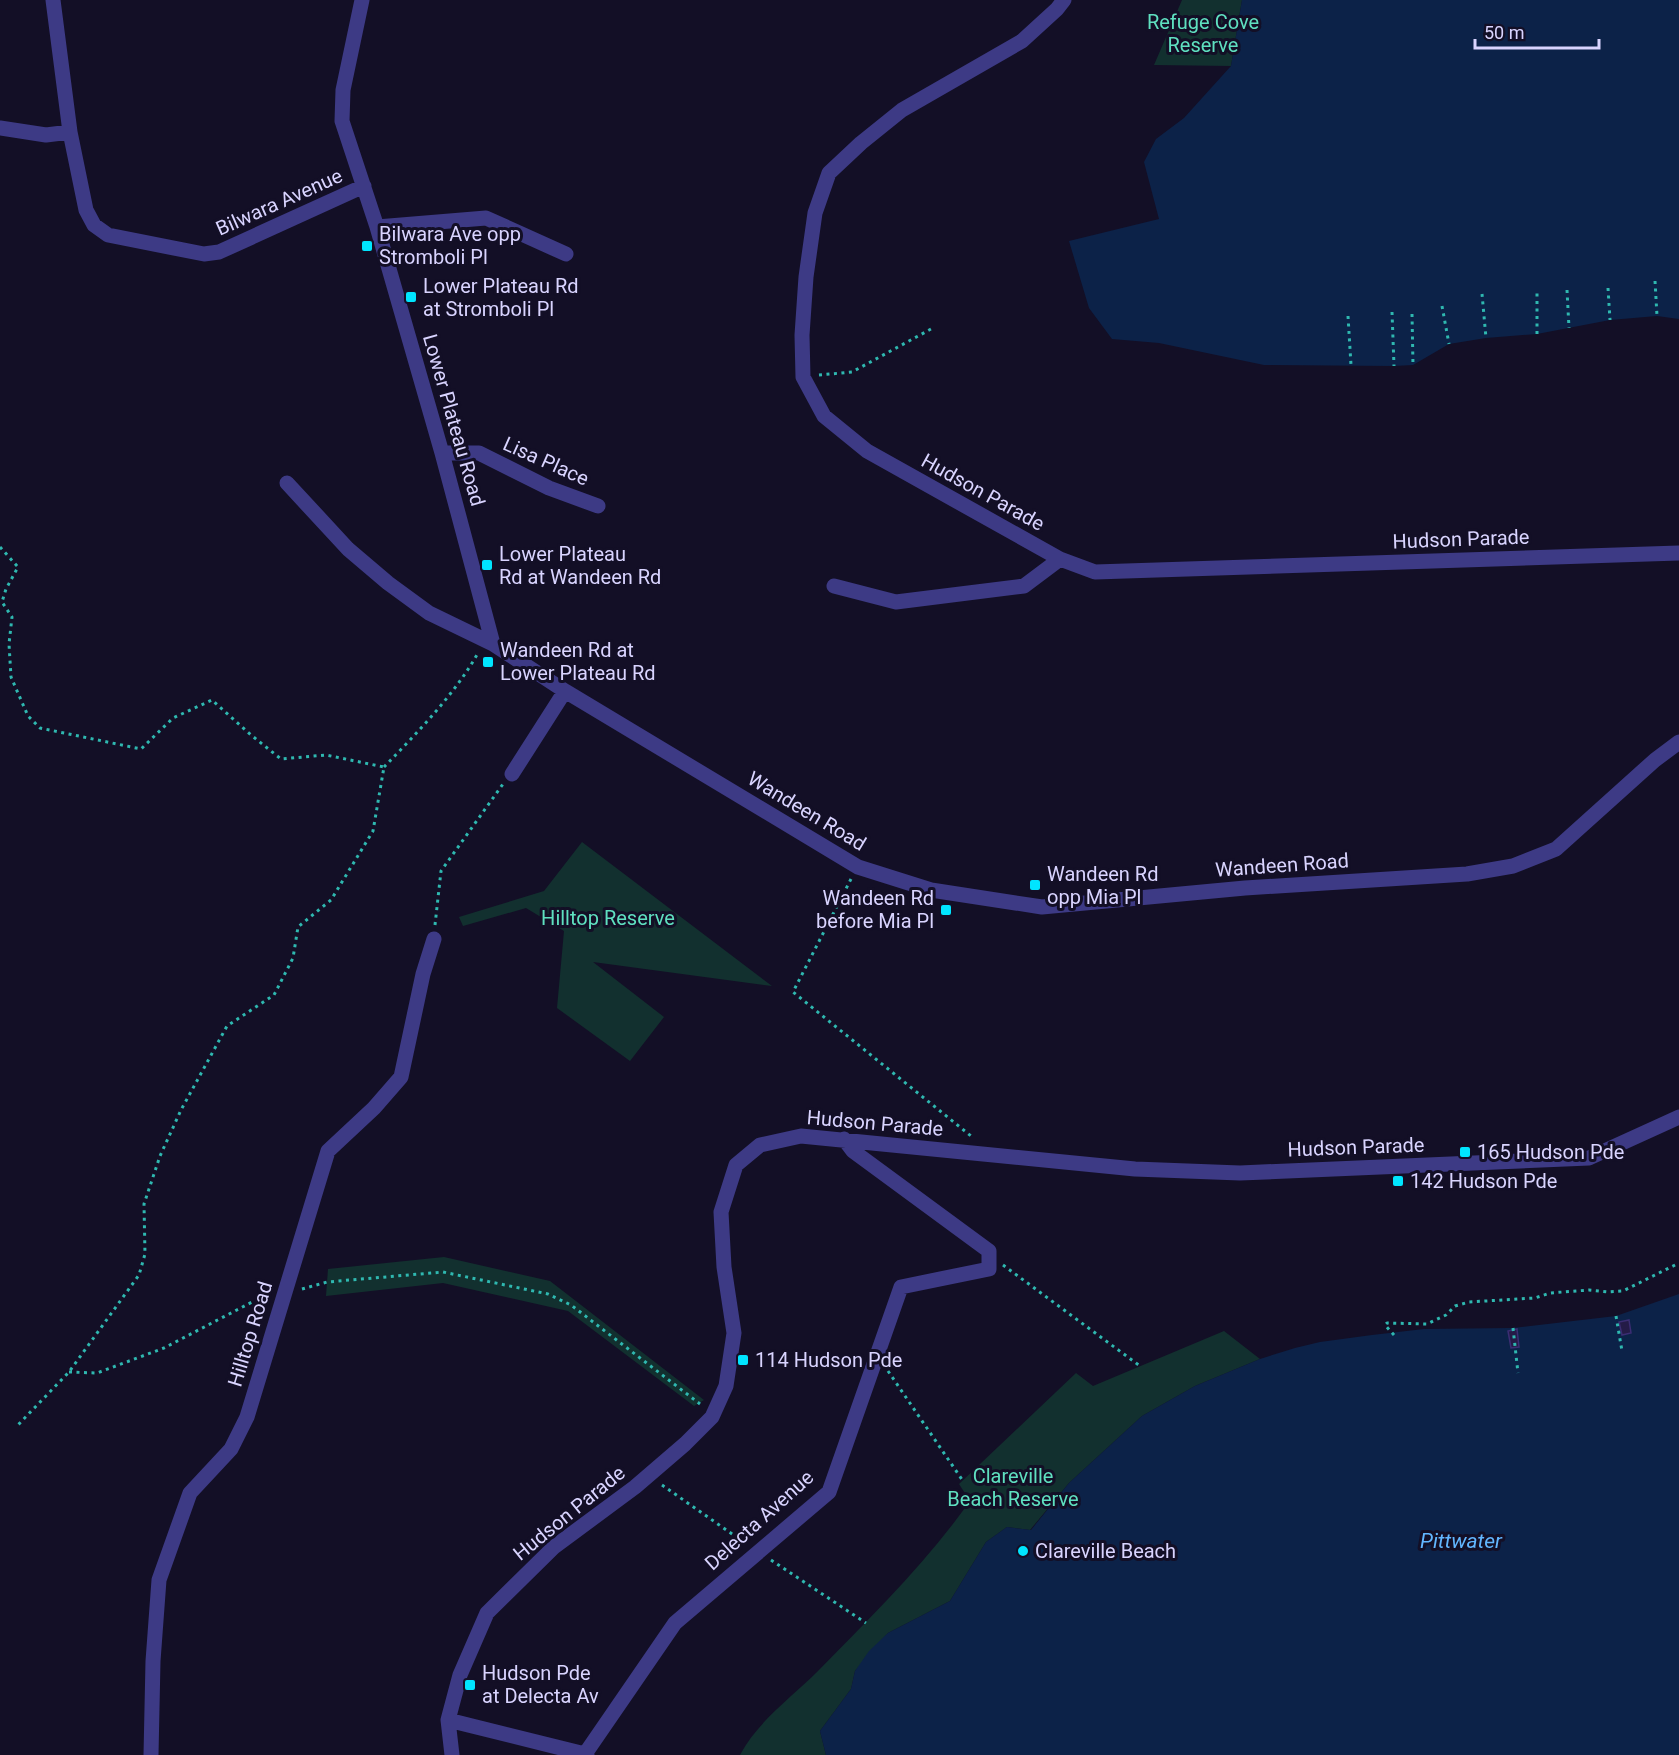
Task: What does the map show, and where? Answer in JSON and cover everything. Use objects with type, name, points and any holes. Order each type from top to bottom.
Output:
[{"type":"street","name":"Bilwara Avenue","points":[[53,0],[70,132],[86,210],[94,225],[108,235],[204,254],[219,252],[364,186]]},
{"type":"street","name":"Lower Plateau Road","points":[[362,0],[343,90],[342,121],[377,227],[442,453],[489,642]]},
{"type":"street","name":"Hudson Parade","points":[[1064,0],[1022,40],[902,110],[861,143],[830,173],[815,213],[806,277],[802,335],[802,377],[824,416],[867,451],[1060,559],[1095,572],[1679,553]]},
{"type":"street","points":[[0,128],[46,135],[70,132]]},
{"type":"street","points":[[377,227],[486,218],[566,254]]},
{"type":"street","name":"Lisa Place","points":[[442,453],[479,453],[549,488],[597,506]]},
{"type":"street","name":"Wandeen Road","points":[[287,483],[348,549],[388,583],[429,613],[489,642],[858,867],[931,890],[1042,907],[1245,888],[1467,874],[1513,866],[1556,849],[1654,760],[1679,742]]},
{"type":"street","points":[[834,586],[896,602],[1024,586],[1060,559]]},
{"type":"street","points":[[512,774],[566,691]]},
{"type":"street","name":"Hilltop Road","points":[[151,1755],[153,1660],[159,1580],[190,1493],[231,1449],[247,1417],[328,1151],[374,1108],[401,1077],[423,974],[434,939]]},
{"type":"street","name":"Hudson Parade","points":[[452,1755],[448,1720],[460,1675],[487,1612],[554,1547],[635,1487],[685,1444],[712,1417],[726,1386],[734,1333],[724,1267],[721,1212],[736,1165],[760,1145],[801,1136],[1135,1169],[1240,1173],[1589,1158],[1679,1117]]},
{"type":"street","points":[[844,1139],[853,1151],[989,1251],[989,1263]]},
{"type":"street","name":"Delecta Avenue","points":[[448,1720],[586,1755],[675,1623],[829,1492],[901,1287],[989,1269],[989,1263]]},
{"type":"path","points":[[1655,281],[1658,316]]},
{"type":"path","points":[[1608,288],[1610,320]]},
{"type":"path","points":[[1567,290],[1569,328]]},
{"type":"path","points":[[1537,291],[1537,334]]},
{"type":"path","points":[[1482,294],[1486,338]]},
{"type":"path","points":[[1442,306],[1449,344]]},
{"type":"path","points":[[1392,312],[1394,366]]},
{"type":"path","points":[[1412,314],[1413,365]]},
{"type":"path","points":[[1348,316],[1351,365]]},
{"type":"path","points":[[802,377],[852,372],[931,329]]},
{"type":"path","points":[[0,548],[18,567],[2,602],[12,617],[9,644],[10,676],[28,716],[40,728],[141,749],[173,718],[212,700],[281,759],[326,755],[384,767]]},
{"type":"path","points":[[16,1427],[69,1372],[139,1275],[145,1254],[144,1204],[160,1156],[181,1110],[227,1026],[274,995],[292,958],[298,927],[331,900],[373,831],[384,767],[418,732],[489,642]]},
{"type":"path","points":[[434,939],[441,871],[512,774]]},
{"type":"path","points":[[858,867],[793,992],[995,1155]]},
{"type":"path","points":[[989,1263],[1004,1265],[1140,1366]]},
{"type":"path","points":[[1394,1335],[1385,1325],[1387,1323],[1426,1324],[1446,1315],[1455,1306],[1469,1302],[1535,1298],[1550,1293],[1589,1290],[1608,1293],[1623,1291],[1679,1263]]},
{"type":"path","points":[[69,1372],[97,1373],[164,1348],[254,1301],[327,1282],[443,1272],[548,1294],[571,1305],[699,1402],[712,1417]]},
{"type":"path","points":[[1616,1316],[1622,1351]]},
{"type":"path","points":[[1513,1328],[1518,1373]]},
{"type":"path","points":[[877,1355],[963,1481]]},
{"type":"green space","name":"Refuge Cove Reserve","points":[[1182,0],[1242,0],[1231,66],[1154,65]]},
{"type":"green space","name":"Hilltop Reserve","points":[[582,842],[772,986],[593,962],[664,1017],[630,1061],[557,1008],[564,931],[526,908],[463,926],[459,917],[544,891]]},
{"type":"green space","points":[[444,1257],[550,1281],[704,1400],[694,1406],[568,1311],[443,1283],[326,1296],[328,1269]]},
{"type":"green space","name":"Clareville Beach Reserve","points":[[1224,1331],[1260,1359],[1195,1386],[1142,1416],[1069,1483],[1030,1530],[1007,1527],[986,1542],[950,1601],[888,1633],[855,1671],[851,1689],[820,1731],[826,1755],[740,1755],[765,1721],[858,1630],[953,1524],[970,1501],[959,1484],[1076,1373],[1093,1386]]},
{"type":"water","points":[[1242,0],[1679,0],[1679,319],[1657,316],[1610,320],[1537,334],[1449,344],[1413,365],[1394,366],[1264,365],[1159,343],[1112,339],[1089,308],[1069,241],[1159,219],[1144,162],[1156,139],[1184,118],[1231,66]]},
{"type":"water","name":"Pittwater","points":[[1679,1294],[1679,1755],[826,1755],[820,1731],[851,1689],[855,1671],[869,1651],[888,1633],[950,1601],[986,1542],[1007,1527],[1031,1530],[1069,1483],[1142,1416],[1195,1386],[1260,1359],[1320,1342],[1424,1329],[1513,1328],[1616,1316]]},
{"type":"building","points":[[1629,1320],[1631,1333],[1622,1335],[1619,1322]]},
{"type":"building","points":[[1517,1329],[1519,1347],[1511,1348],[1508,1331]]},
{"type":"place","name":"Bilwara Ave opp Stromboli Pl","points":[[367,246]]},
{"type":"place","name":"Lower Plateau Rd at Stromboli Pl","points":[[411,297]]},
{"type":"place","name":"Lower Plateau Rd at Wandeen Rd","points":[[487,565]]},
{"type":"place","name":"Wandeen Rd at Lower Plateau Rd","points":[[488,662]]},
{"type":"place","name":"Wandeen Rd opp Mia Pl","points":[[1035,885]]},
{"type":"place","name":"Wandeen Rd before Mia Pl","points":[[946,910]]},
{"type":"place","name":"165 Hudson Pde","points":[[1465,1152]]},
{"type":"place","name":"142 Hudson Pde","points":[[1398,1181]]},
{"type":"place","name":"114 Hudson Pde","points":[[743,1360]]},
{"type":"place","name":"Clareville Beach","points":[[1023,1551]]},
{"type":"place","name":"Hudson Pde at Delecta Av","points":[[470,1685]]}]
